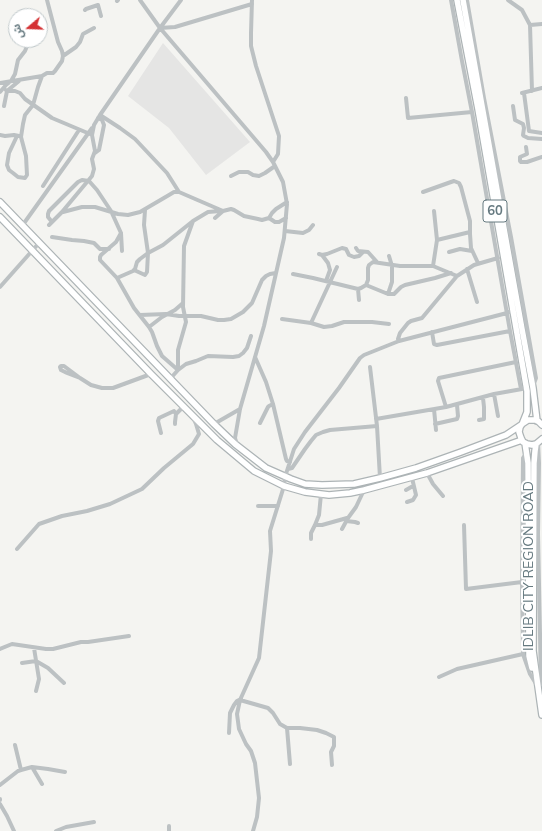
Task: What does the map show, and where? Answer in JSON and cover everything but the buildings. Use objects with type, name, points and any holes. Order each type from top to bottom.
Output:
[{"type":"main road","name":"60","points":[[457,0],[527,389],[540,422]]},
{"type":"main road","name":"60","points":[[463,0],[527,389],[528,412],[522,424]]},
{"type":"main road","points":[[0,202],[214,424],[237,446],[266,468],[285,477],[305,484],[354,484],[416,468],[506,436],[530,420],[540,422]]},
{"type":"main road","points":[[0,217],[151,374],[217,440],[254,471],[284,486],[305,492],[321,494],[336,494],[364,490],[412,478],[524,442],[530,444],[539,442]]},
{"type":"main road","name":"IDLIB CITY REGION ROAD","points":[[522,424],[519,434],[524,442],[528,464],[529,656],[538,687]]},
{"type":"main road","name":"IDLIB CITY REGION ROAD","points":[[539,442],[535,452],[534,463],[533,651],[542,714]]},
{"type":"street","points":[[0,83],[42,76],[55,71],[62,61],[62,51],[58,42],[47,0]]},
{"type":"street","points":[[148,0],[141,2],[160,28],[266,152],[283,182],[287,202],[285,231],[264,326],[240,409],[235,438],[237,446]]},
{"type":"street","points":[[22,226],[90,134],[99,117],[181,0]]},
{"type":"street","points":[[451,0],[510,332],[516,362],[527,389]]},
{"type":"street","points":[[376,419],[446,407],[494,394],[527,389],[536,378],[467,0]]},
{"type":"street","points":[[508,0],[522,10],[530,25],[532,90]]},
{"type":"street","points":[[160,28],[175,27],[252,2],[252,46],[256,66],[279,136],[278,154],[274,164],[265,173],[259,176],[248,172],[239,172],[231,176]]},
{"type":"street","points":[[85,10],[94,4],[98,5],[101,16]]},
{"type":"street","points":[[530,25],[542,24]]},
{"type":"street","points":[[63,56],[76,47],[83,34],[94,28]]},
{"type":"street","points":[[4,106],[3,91],[15,74],[18,60],[26,48]]},
{"type":"street","points":[[19,136],[26,156],[25,178],[20,178],[9,170],[7,165],[9,152],[19,136],[24,118],[33,105],[42,76]]},
{"type":"street","points":[[3,91],[21,79]]},
{"type":"street","points":[[513,106],[515,120],[523,124],[524,136],[528,138],[542,139],[541,133],[529,131],[523,93],[542,88]]},
{"type":"street","points":[[3,91],[15,90],[52,118],[90,134],[95,147],[95,153]]},
{"type":"street","points":[[406,98],[408,118],[472,112]]},
{"type":"street","points":[[89,180],[82,180],[78,182],[49,212],[48,217],[51,224],[89,180],[94,172],[92,159],[95,153],[99,150],[104,124],[99,117]]},
{"type":"street","points":[[99,117],[120,128],[135,139],[168,173],[179,192]]},
{"type":"street","points":[[43,186],[79,130]]},
{"type":"street","points":[[0,135],[19,136]]},
{"type":"street","points":[[526,148],[527,154],[520,157],[521,162],[527,162],[542,157]]},
{"type":"street","points":[[89,180],[111,211],[121,233],[122,251]]},
{"type":"street","points":[[423,192],[454,181],[459,184],[470,221],[472,251],[478,263]]},
{"type":"street","points":[[62,212],[82,207],[95,207],[118,214],[128,215],[145,210],[174,192],[179,192],[223,211]]},
{"type":"street","points":[[117,278],[134,270],[138,261],[163,246],[193,221],[208,212],[231,209],[244,216],[262,220],[269,218],[276,209],[287,202]]},
{"type":"street","points":[[134,270],[143,274],[147,273],[148,254],[144,225],[145,210]]},
{"type":"street","points":[[215,218],[223,211]]},
{"type":"street","points":[[433,266],[437,240],[434,211]]},
{"type":"street","points":[[269,218],[275,222],[279,222],[286,218]]},
{"type":"street","points":[[178,370],[178,350],[186,325],[184,307],[184,246],[193,221]]},
{"type":"street","points":[[285,231],[304,233],[313,225]]},
{"type":"street","points":[[437,240],[470,232]]},
{"type":"street","points":[[121,233],[116,242],[101,255],[100,260],[117,278],[134,308],[150,327],[160,355],[178,370]]},
{"type":"street","points":[[52,237],[84,240],[94,243],[100,249],[109,249]]},
{"type":"street","points":[[0,287],[39,243]]},
{"type":"street","points":[[328,282],[330,270],[328,263],[321,254],[332,253],[342,248],[346,249],[350,255],[354,257],[359,256],[363,252]]},
{"type":"street","points":[[356,248],[358,251],[368,252],[377,262]]},
{"type":"street","points":[[449,252],[460,249],[472,251]]},
{"type":"street","points":[[388,294],[392,284],[392,264],[389,256]]},
{"type":"street","points":[[399,341],[398,339],[400,333],[408,323],[424,317],[457,276],[478,263],[498,258]]},
{"type":"street","points":[[294,274],[358,288],[366,285],[368,280],[369,265],[377,262],[400,266],[433,266],[457,276]]},
{"type":"street","points":[[311,323],[328,282],[337,267]]},
{"type":"street","points":[[467,269],[477,302]]},
{"type":"street","points":[[140,315],[166,314],[201,316],[218,320],[231,319],[244,312],[252,303],[264,278],[270,274],[276,273]]},
{"type":"street","points":[[366,285],[388,294],[394,294],[405,285],[451,273]]},
{"type":"street","points":[[392,284],[401,287]]},
{"type":"street","points":[[358,288],[359,300]]},
{"type":"street","points":[[150,327],[166,314],[175,310],[184,303]]},
{"type":"street","points":[[253,831],[257,817],[259,798],[255,762],[239,729],[237,714],[241,700],[259,658],[271,551],[270,531],[294,449],[360,358],[368,352],[399,341],[507,313],[513,310]]},
{"type":"street","points":[[282,319],[311,323],[324,327],[344,322],[372,322],[389,324]]},
{"type":"street","points":[[432,332],[434,344],[437,345],[510,332]]},
{"type":"street","points":[[170,379],[178,370],[188,363],[208,356],[239,356],[247,348],[251,336]]},
{"type":"street","points":[[255,357],[266,382],[273,404],[286,459],[290,462]]},
{"type":"street","points":[[446,407],[438,380],[439,378],[516,362]]},
{"type":"street","points":[[370,367],[376,419],[380,478]]},
{"type":"street","points":[[80,378],[91,385],[102,388],[114,388],[151,374]]},
{"type":"street","points":[[494,394],[498,416]]},
{"type":"street","points":[[479,420],[484,419],[483,398]]},
{"type":"street","points":[[260,423],[268,407],[273,404]]},
{"type":"street","points":[[435,424],[457,419],[458,416],[456,405]]},
{"type":"street","points":[[175,424],[176,414],[184,406]]},
{"type":"street","points":[[214,424],[240,409]]},
{"type":"street","points":[[434,409],[436,430]]},
{"type":"street","points":[[161,433],[158,421],[159,418],[174,411],[176,414]]},
{"type":"street","points":[[17,549],[39,524],[62,516],[87,511],[110,504],[142,489],[193,444],[199,434],[191,413]]},
{"type":"street","points":[[288,469],[292,468],[311,441],[323,432],[376,426]]},
{"type":"street","points":[[538,687],[540,684],[539,442]]},
{"type":"street","points":[[527,452],[523,458],[523,654],[530,674],[538,687]]},
{"type":"street","points":[[427,473],[433,484],[443,496]]},
{"type":"street","points":[[407,502],[413,500],[416,495],[412,478]]},
{"type":"street","points":[[406,490],[413,486]]},
{"type":"street","points":[[342,529],[356,507],[364,490]]},
{"type":"street","points":[[311,539],[311,533],[319,515],[321,494]]},
{"type":"street","points":[[258,506],[278,506]]},
{"type":"street","points":[[315,525],[322,525],[347,519],[358,523]]},
{"type":"street","points":[[464,525],[466,589],[522,582]]},
{"type":"street","points":[[0,649],[12,644],[46,650],[81,642],[129,636]]},
{"type":"street","points":[[34,648],[39,679],[36,691]]},
{"type":"street","points":[[439,677],[457,669],[523,654]]},
{"type":"street","points":[[22,663],[36,661],[48,668],[64,682]]},
{"type":"street","points":[[229,733],[230,713],[237,701],[241,700],[268,708],[280,724],[287,728],[317,730],[334,737],[332,765]]},
{"type":"street","points":[[287,728],[290,764]]},
{"type":"street","points":[[15,745],[21,770]]},
{"type":"street","points":[[32,767],[42,784]]},
{"type":"street","points":[[0,785],[21,770],[32,767],[65,772]]},
{"type":"street","points":[[0,804],[8,816],[14,831]]},
{"type":"street","points":[[56,831],[66,827],[94,822]]},
{"type":"shaded area","points":[[163,43],[250,142],[206,175],[169,128],[128,96]]}]
